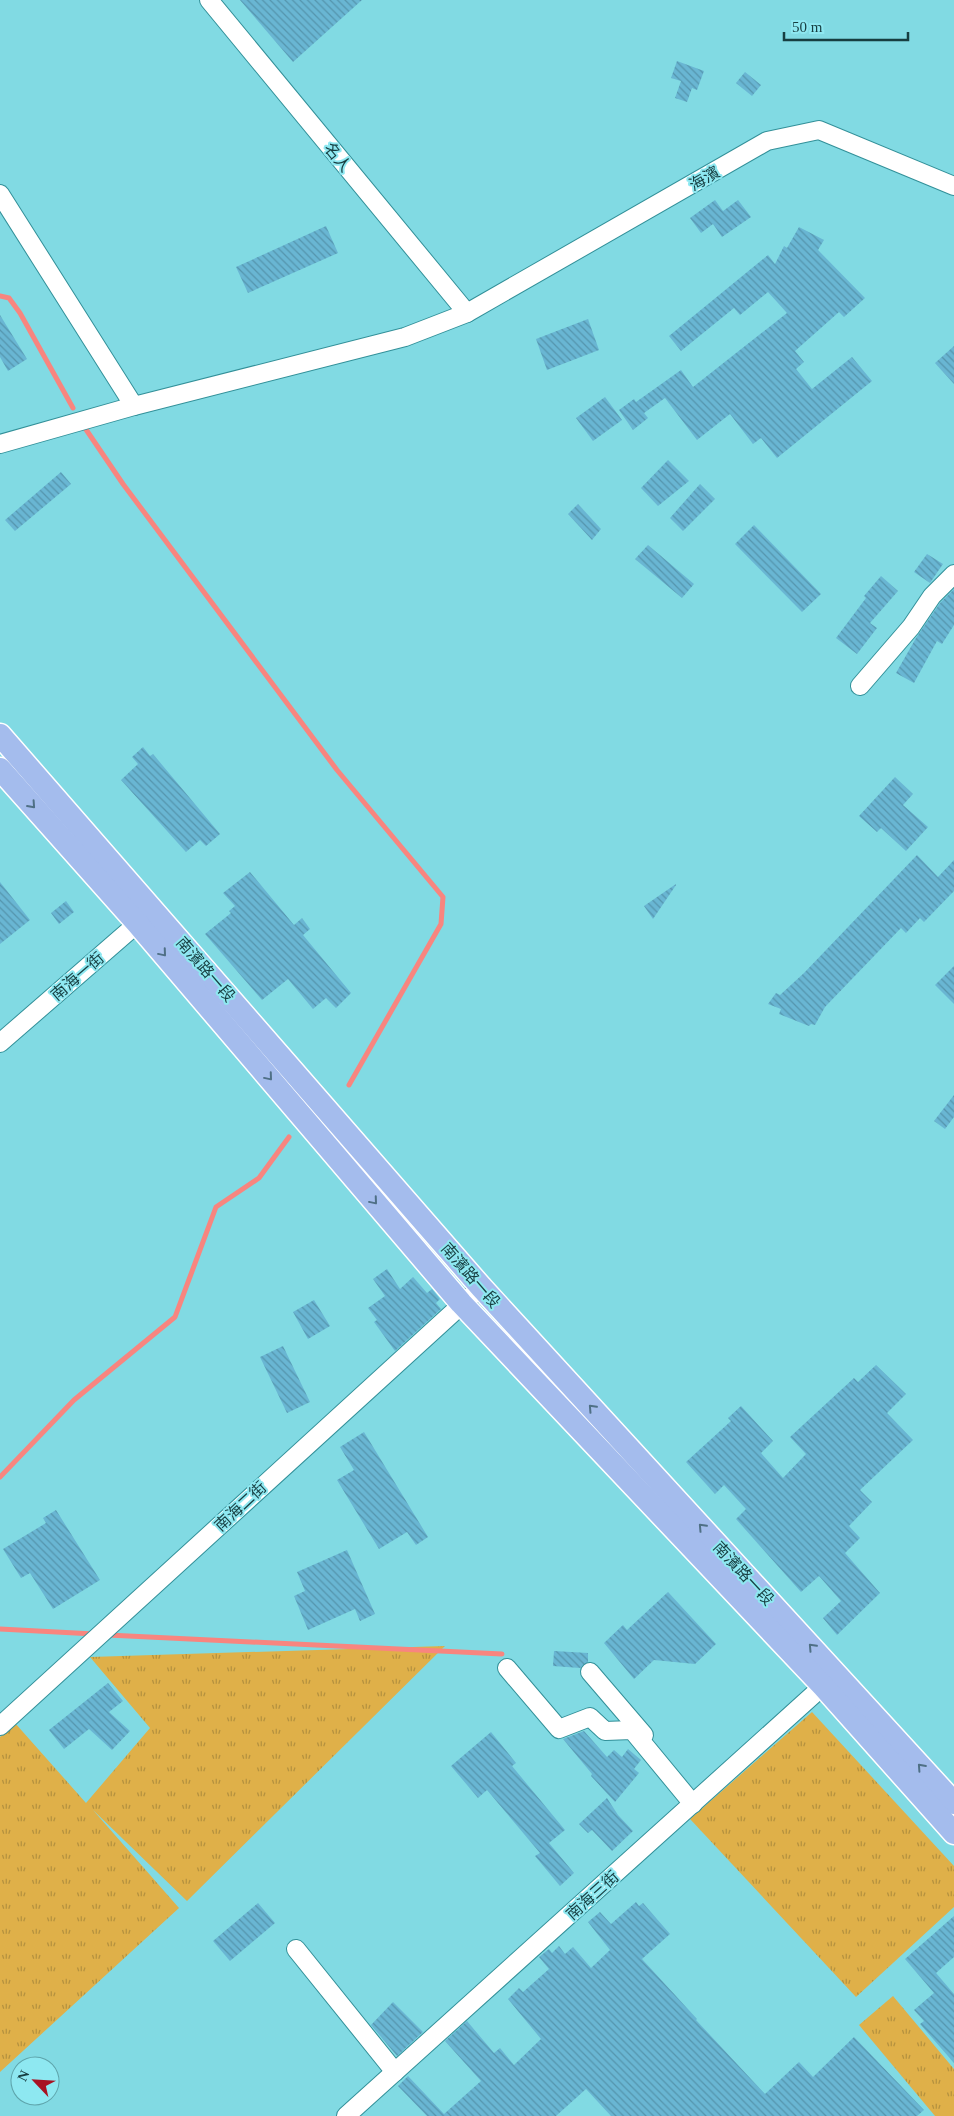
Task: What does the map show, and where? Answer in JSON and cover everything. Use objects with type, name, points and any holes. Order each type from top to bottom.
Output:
[{"type":"main road","name":"南濱路一段","points":[[0,735],[461,1303],[830,1680],[954,1803]]},
{"type":"main road","name":"南濱路一段","points":[[0,769],[146,916],[481,1287],[830,1680],[954,1833]]},
{"type":"street","name":"名人","points":[[210,0],[467,313]]},
{"type":"street","name":"海濱","points":[[0,444],[134,406],[405,338],[467,313],[767,141],[819,130],[954,186]]},
{"type":"street","points":[[0,194],[134,406]]},
{"type":"street","points":[[860,686],[911,626],[932,596],[954,574]]},
{"type":"street","name":"南海一街","points":[[0,1043],[146,916]]},
{"type":"street","name":"南海二街","points":[[0,1726],[461,1303],[481,1287]]},
{"type":"street","points":[[507,1668],[559,1729],[590,1717],[605,1731],[632,1730],[696,1801]]},
{"type":"street","points":[[590,1672],[696,1801]]},
{"type":"street","name":"南海三街","points":[[346,2116],[830,1680]]},
{"type":"street","points":[[296,1949],[395,2072]]},
{"type":"green space","points":[[445,1646],[187,1901],[93,1810],[179,1908],[17,2056],[10,2056],[10,2063],[0,2072],[0,1737],[15,1723],[86,1803],[150,1728],[90,1657]]},
{"type":"green space","points":[[812,1712],[954,1866],[954,1907],[856,1997],[690,1819]]},
{"type":"green space","points":[[893,1996],[954,2069],[954,2116],[935,2116],[859,2025]]},
{"type":"building","points":[[240,0],[362,0],[293,62]]},
{"type":"building","points":[[677,61],[704,71],[697,90],[692,88],[687,102],[675,98],[681,81],[671,78]]},
{"type":"building","points":[[745,72],[761,85],[752,96],[736,83]]},
{"type":"building","points":[[715,200],[723,211],[738,200],[751,217],[722,237],[713,224],[701,233],[690,218]]},
{"type":"building","points":[[326,226],[338,253],[248,293],[236,267]]},
{"type":"building","points":[[799,227],[824,240],[818,250],[865,298],[844,317],[839,312],[795,351],[804,362],[796,369],[812,389],[852,357],[872,381],[777,458],[761,438],[753,444],[730,414],[697,440],[665,398],[644,413],[648,418],[633,430],[619,410],[634,399],[636,402],[681,370],[693,387],[787,313],[768,292],[740,315],[734,308],[681,351],[669,336],[768,255],[775,264],[784,246],[787,248]]},
{"type":"building","points":[[0,315],[27,359],[8,371],[0,357]]},
{"type":"building","points":[[588,319],[599,350],[547,370],[536,339]]},
{"type":"building","points":[[954,346],[954,384],[935,363]]},
{"type":"building","points":[[605,397],[622,420],[593,441],[576,418]]},
{"type":"building","points":[[668,460],[689,481],[658,506],[641,488]]},
{"type":"building","points":[[61,472],[71,484],[15,531],[5,520]]},
{"type":"building","points":[[700,484],[715,499],[683,531],[670,518]]},
{"type":"building","points":[[578,504],[601,529],[592,540],[568,514]]},
{"type":"building","points":[[754,525],[821,594],[802,612],[735,544]]},
{"type":"building","points":[[648,545],[694,584],[682,598],[635,559]]},
{"type":"building","points":[[927,554],[943,564],[930,583],[914,572]]},
{"type":"building","points":[[881,576],[898,591],[870,623],[877,628],[857,654],[836,638],[866,598],[864,596]]},
{"type":"building","points":[[954,589],[954,625],[942,644],[937,641],[914,683],[896,673],[916,638],[940,603]]},
{"type":"building","points":[[143,747],[150,756],[153,754],[220,834],[206,846],[200,840],[186,852],[121,780],[138,764],[132,757]]},
{"type":"building","points":[[895,777],[913,794],[903,805],[928,827],[906,851],[881,828],[877,832],[859,816]]},
{"type":"building","points":[[917,855],[938,877],[954,860],[954,891],[924,922],[920,918],[906,933],[901,928],[825,1007],[815,1025],[811,1024],[809,1026],[779,1014],[781,1009],[768,1004],[776,993],[780,995],[804,973]]},
{"type":"building","points":[[250,872],[294,925],[302,918],[310,929],[303,935],[351,993],[336,1008],[326,998],[313,1009],[288,979],[262,1000],[205,934],[231,913],[229,911],[235,906],[223,893]]},
{"type":"building","points":[[0,882],[30,920],[0,944]]},
{"type":"building","points":[[676,885],[653,919],[644,906]]},
{"type":"building","points":[[66,901],[74,912],[59,924],[51,913]]},
{"type":"building","points":[[954,966],[954,1004],[935,985]]},
{"type":"building","points":[[954,1095],[954,1117],[945,1129],[934,1121]]},
{"type":"building","points":[[387,1269],[400,1289],[413,1277],[427,1293],[432,1289],[440,1299],[436,1303],[441,1309],[395,1351],[374,1322],[377,1320],[368,1308],[385,1296],[373,1279]]},
{"type":"building","points":[[314,1300],[330,1326],[308,1339],[293,1312]]},
{"type":"building","points":[[283,1346],[310,1402],[287,1413],[260,1357]]},
{"type":"building","points":[[876,1365],[906,1394],[887,1413],[913,1440],[860,1490],[872,1502],[849,1526],[860,1538],[845,1553],[880,1593],[837,1635],[823,1618],[841,1601],[819,1576],[801,1592],[736,1519],[746,1509],[724,1485],[715,1494],[686,1462],[731,1421],[728,1418],[741,1406],[773,1441],[761,1453],[783,1478],[806,1454],[790,1437],[854,1378],[858,1382]]},
{"type":"building","points":[[364,1432],[428,1537],[416,1545],[407,1532],[379,1549],[337,1480],[354,1470],[340,1447]]},
{"type":"building","points":[[56,1510],[100,1580],[53,1609],[30,1573],[21,1578],[3,1549],[46,1523],[43,1518]]},
{"type":"building","points":[[347,1550],[375,1614],[360,1621],[355,1609],[308,1630],[294,1596],[305,1591],[297,1572]]},
{"type":"building","points":[[668,1592],[716,1644],[695,1664],[654,1660],[634,1679],[604,1643],[623,1625],[627,1630]]},
{"type":"building","points":[[554,1651],[588,1653],[588,1662],[580,1668],[553,1666]]},
{"type":"building","points":[[108,1683],[123,1701],[109,1712],[130,1731],[112,1750],[89,1729],[64,1749],[49,1730]]},
{"type":"building","points":[[584,1731],[607,1757],[614,1750],[622,1757],[628,1749],[641,1760],[634,1769],[639,1773],[615,1802],[591,1776],[592,1774],[563,1739]]},
{"type":"building","points":[[491,1732],[516,1763],[512,1766],[565,1830],[549,1843],[574,1873],[560,1886],[535,1856],[540,1853],[487,1790],[478,1798],[451,1766]]},
{"type":"building","points":[[607,1798],[618,1815],[633,1831],[612,1851],[592,1830],[588,1833],[579,1824]]},
{"type":"building","points":[[636,1902],[639,1906],[643,1903],[670,1934],[642,1959],[765,2094],[799,2062],[813,2077],[854,2037],[924,2110],[917,2116],[611,2116],[586,2089],[556,2116],[427,2116],[398,2086],[408,2076],[444,2114],[481,2081],[445,2041],[467,2021],[494,2053],[500,2048],[514,2065],[541,2039],[508,1999],[519,1988],[523,1992],[549,1969],[539,1957],[549,1949],[552,1953],[559,1946],[565,1954],[573,1947],[591,1968],[610,1950],[588,1922],[600,1912],[611,1924]]},
{"type":"building","points":[[258,1903],[275,1923],[230,1961],[213,1941]]},
{"type":"building","points":[[954,1916],[954,1957],[936,1973],[954,1994],[954,2063],[920,2024],[924,2021],[914,2010],[934,1993],[905,1959]]},
{"type":"building","points":[[393,2002],[423,2032],[397,2056],[371,2025]]},
{"type":"waterway","points":[[0,296],[9,298],[20,313],[73,408]]},
{"type":"waterway","points":[[85,428],[123,484],[337,770],[443,897],[441,924],[349,1085]]},
{"type":"waterway","points":[[0,1477],[74,1400],[175,1317],[216,1207],[259,1178],[289,1137]]},
{"type":"waterway","points":[[0,1629],[94,1634]]},
{"type":"waterway","points":[[108,1635],[502,1654]]}]
